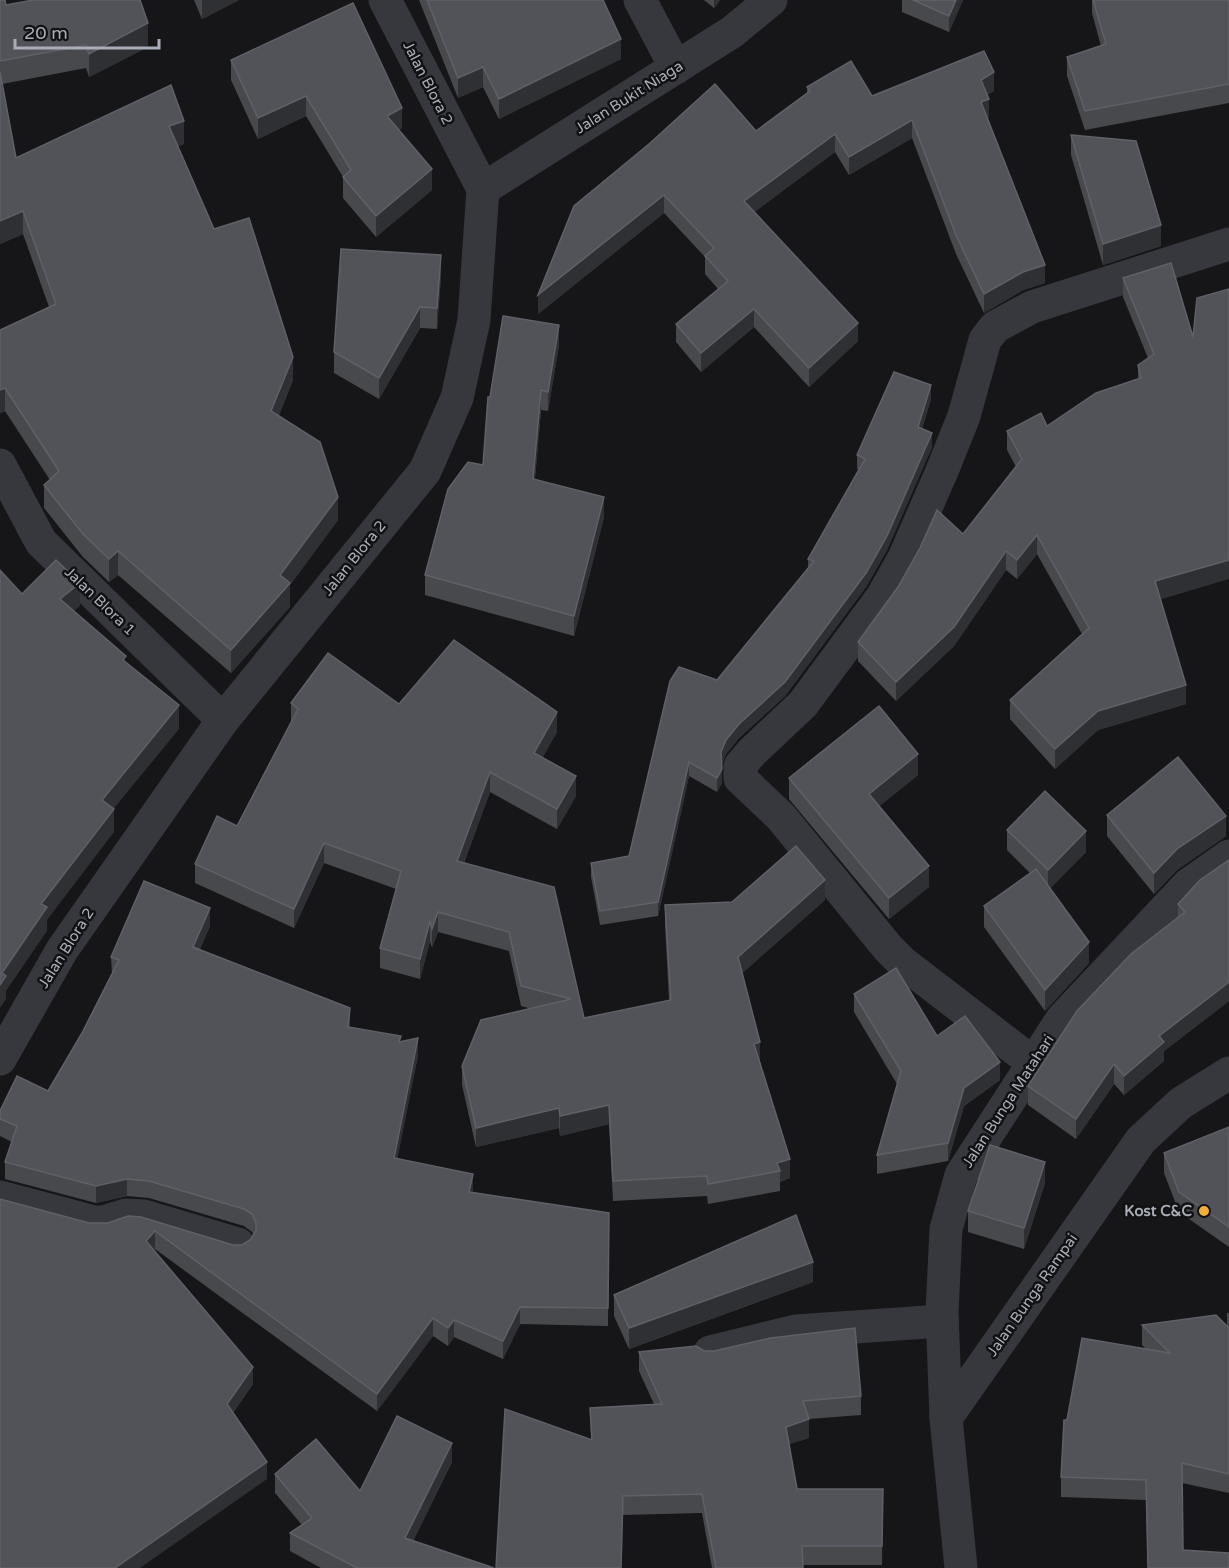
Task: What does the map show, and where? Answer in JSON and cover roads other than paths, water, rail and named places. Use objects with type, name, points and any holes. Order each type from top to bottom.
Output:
[{"type":"street","name":"Jalan Blora 2","points":[[0,1059],[62,950],[222,720],[425,471],[457,398],[474,320],[483,189],[385,0]]},
{"type":"street","points":[[640,0],[676,68]]},
{"type":"street","name":"Jalan Bukit Niaga","points":[[483,189],[732,32],[771,0]]},
{"type":"street","points":[[1032,1062],[963,1007],[926,981],[888,948],[780,817],[740,778],[740,766],[803,704],[882,597],[904,558],[938,480],[964,416],[985,340],[995,327],[1032,307],[1229,244]]},
{"type":"street","name":"Jalan Blora 1","points":[[0,465],[41,542],[222,720]]},
{"type":"street","name":"Jalan Bunga Matahari","points":[[946,1418],[942,1321],[946,1229],[961,1175],[1032,1062],[1062,1019],[1188,885],[1229,856]]},
{"type":"street","name":"Jalan Bunga Rampai","points":[[946,1418],[1141,1140],[1181,1103],[1229,1073]]},
{"type":"street","points":[[0,1197],[94,1222],[103,1222],[126,1215],[144,1216],[238,1244]]},
{"type":"street","points":[[710,1352],[796,1332],[942,1321]]},
{"type":"street","points":[[946,1418],[961,1568]]},
{"type":"place","name":"Kost C&C","points":[[1204,1211]]}]
